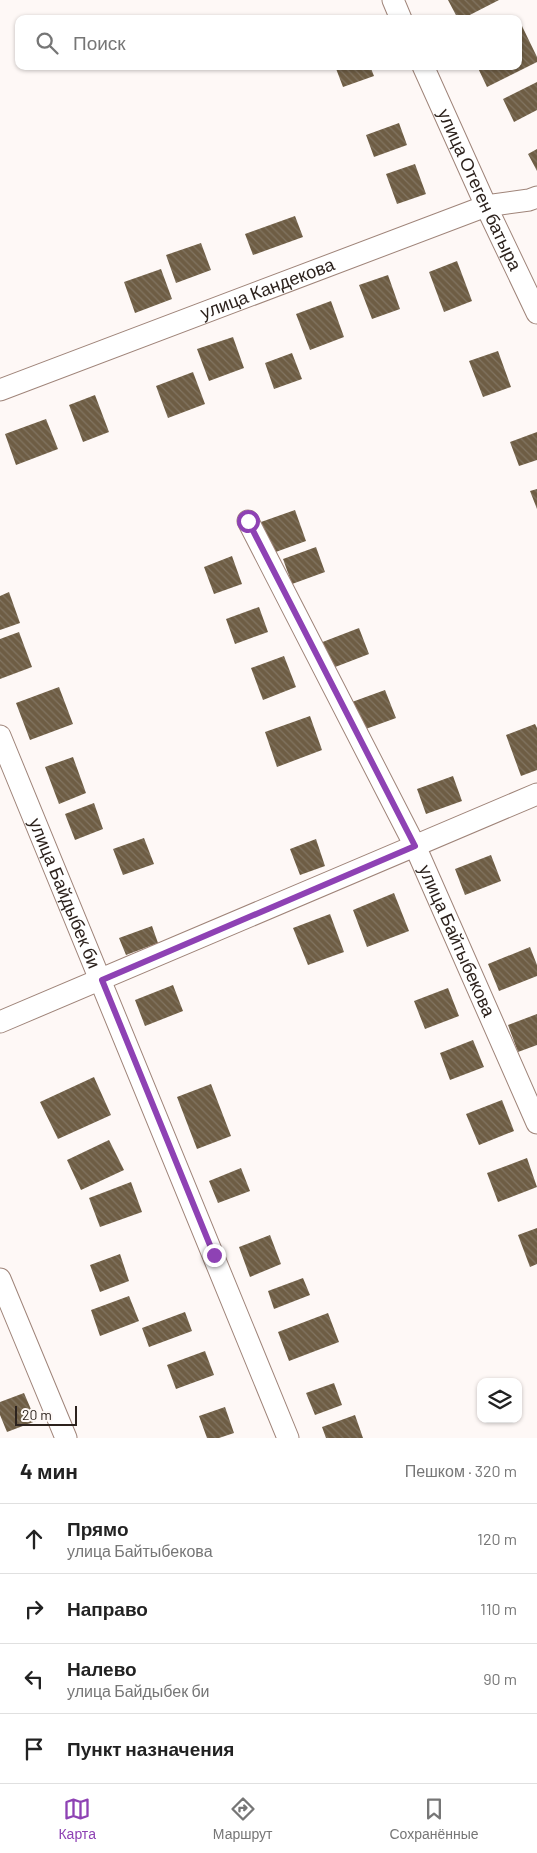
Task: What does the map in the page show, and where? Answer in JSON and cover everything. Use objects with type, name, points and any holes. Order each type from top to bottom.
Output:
[{"type":"street","points":[[393,0],[399,15]]},
{"type":"street","name":"улица Отеген батыра","points":[[425,70],[537,313]]},
{"type":"street","name":"улица Кандекова","points":[[0,390],[486,206],[529,200],[537,197]]},
{"type":"street","name":"улица Байтыбекова","points":[[248,521],[415,846],[537,1123]]},
{"type":"street","name":"улица Байдыбек би","points":[[0,736],[102,980],[288,1438]]},
{"type":"street","points":[[0,1022],[537,794]]},
{"type":"street","points":[[0,1279],[66,1438]]},
{"type":"building","points":[[448,0],[499,0],[470,15],[456,15]]},
{"type":"building","points":[[522,26],[537,57],[537,62],[522,70]]},
{"type":"building","points":[[337,70],[372,70],[374,76],[343,87]]},
{"type":"building","points":[[479,70],[521,70],[487,87]]},
{"type":"building","points":[[537,82],[537,110],[514,122],[503,99]]},
{"type":"building","points":[[399,123],[407,145],[374,157],[366,135]]},
{"type":"building","points":[[537,149],[537,171],[528,154]]},
{"type":"building","points":[[415,164],[426,194],[397,204],[386,174]]},
{"type":"building","points":[[295,216],[303,237],[253,255],[245,234]]},
{"type":"building","points":[[201,243],[211,270],[176,283],[166,255]]},
{"type":"building","points":[[457,261],[472,301],[444,312],[429,272]]},
{"type":"building","points":[[161,269],[172,299],[135,313],[124,282]]},
{"type":"building","points":[[388,275],[400,309],[372,319],[359,285]]},
{"type":"building","points":[[331,301],[344,337],[310,350],[296,314]]},
{"type":"building","points":[[233,337],[244,368],[209,381],[197,349]]},
{"type":"building","points":[[498,351],[511,387],[483,397],[469,361]]},
{"type":"building","points":[[292,353],[302,379],[274,389],[265,363]]},
{"type":"building","points":[[193,372],[205,404],[168,418],[156,386]]},
{"type":"building","points":[[95,395],[109,432],[83,442],[69,405]]},
{"type":"building","points":[[46,419],[58,449],[16,465],[5,434]]},
{"type":"building","points":[[537,432],[537,460],[519,466],[510,442]]},
{"type":"building","points":[[537,489],[537,509],[530,491]]},
{"type":"building","points":[[295,510],[306,541],[273,553],[261,522]]},
{"type":"building","points":[[316,547],[325,572],[292,584],[283,559]]},
{"type":"building","points":[[232,556],[242,584],[214,594],[204,567]]},
{"type":"building","points":[[9,592],[20,623],[0,630],[0,596]]},
{"type":"building","points":[[259,607],[268,632],[235,644],[226,619]]},
{"type":"building","points":[[359,628],[369,654],[330,669],[320,643]]},
{"type":"building","points":[[19,632],[32,667],[0,679],[0,639]]},
{"type":"building","points":[[284,656],[296,687],[263,700],[251,668]]},
{"type":"building","points":[[59,687],[73,724],[30,740],[16,703]]},
{"type":"building","points":[[385,690],[396,718],[363,730],[352,702]]},
{"type":"building","points":[[310,716],[322,750],[277,767],[265,732]]},
{"type":"building","points":[[535,724],[537,728],[537,770],[521,776],[506,735]]},
{"type":"building","points":[[73,757],[86,793],[59,804],[45,767]]},
{"type":"building","points":[[453,776],[462,801],[426,814],[417,789]]},
{"type":"building","points":[[94,803],[103,829],[75,840],[65,814]]},
{"type":"building","points":[[144,838],[154,864],[123,875],[113,849]]},
{"type":"building","points":[[316,839],[325,866],[300,875],[290,849]]},
{"type":"building","points":[[491,855],[501,881],[465,895],[455,869]]},
{"type":"building","points":[[394,893],[409,931],[367,947],[353,910]]},
{"type":"building","points":[[330,914],[344,952],[308,965],[293,928]]},
{"type":"building","points":[[152,926],[158,943],[126,955],[119,938]]},
{"type":"building","points":[[530,947],[537,965],[537,976],[499,991],[488,964]]},
{"type":"building","points":[[173,985],[183,1011],[145,1026],[135,1000]]},
{"type":"building","points":[[448,988],[459,1016],[425,1029],[414,1001]]},
{"type":"building","points":[[537,1014],[537,1045],[518,1052],[508,1025]]},
{"type":"building","points":[[473,1040],[484,1067],[450,1080],[440,1053]]},
{"type":"building","points":[[94,1077],[111,1115],[58,1139],[40,1102]]},
{"type":"building","points":[[211,1084],[231,1136],[197,1149],[177,1097]]},
{"type":"building","points":[[502,1100],[514,1131],[479,1145],[466,1114]]},
{"type":"building","points":[[109,1140],[124,1170],[81,1190],[67,1160]]},
{"type":"building","points":[[527,1158],[537,1187],[498,1202],[487,1173]]},
{"type":"building","points":[[241,1168],[250,1191],[218,1203],[209,1181]]},
{"type":"building","points":[[131,1182],[142,1212],[100,1227],[89,1198]]},
{"type":"building","points":[[537,1228],[537,1264],[530,1267],[518,1235]]},
{"type":"building","points":[[270,1235],[281,1264],[250,1277],[239,1247]]},
{"type":"building","points":[[120,1254],[129,1281],[100,1292],[90,1265]]},
{"type":"building","points":[[303,1278],[310,1295],[274,1309],[268,1291]]},
{"type":"building","points":[[129,1296],[139,1321],[100,1336],[91,1310]]},
{"type":"building","points":[[185,1312],[192,1331],[149,1347],[142,1328]]},
{"type":"building","points":[[328,1313],[339,1342],[289,1361],[278,1332]]},
{"type":"building","points":[[205,1351],[214,1375],[176,1389],[167,1365]]},
{"type":"building","points":[[334,1383],[342,1405],[315,1415],[306,1393]]},
{"type":"building","points":[[24,1393],[36,1421],[7,1432],[0,1415],[0,1402]]},
{"type":"building","points":[[225,1407],[234,1433],[219,1438],[207,1438],[199,1416]]},
{"type":"building","points":[[355,1415],[363,1438],[326,1438],[322,1427]]},
{"type":"route","points":[[214,1255],[102,980],[415,846],[248,521]]}]
